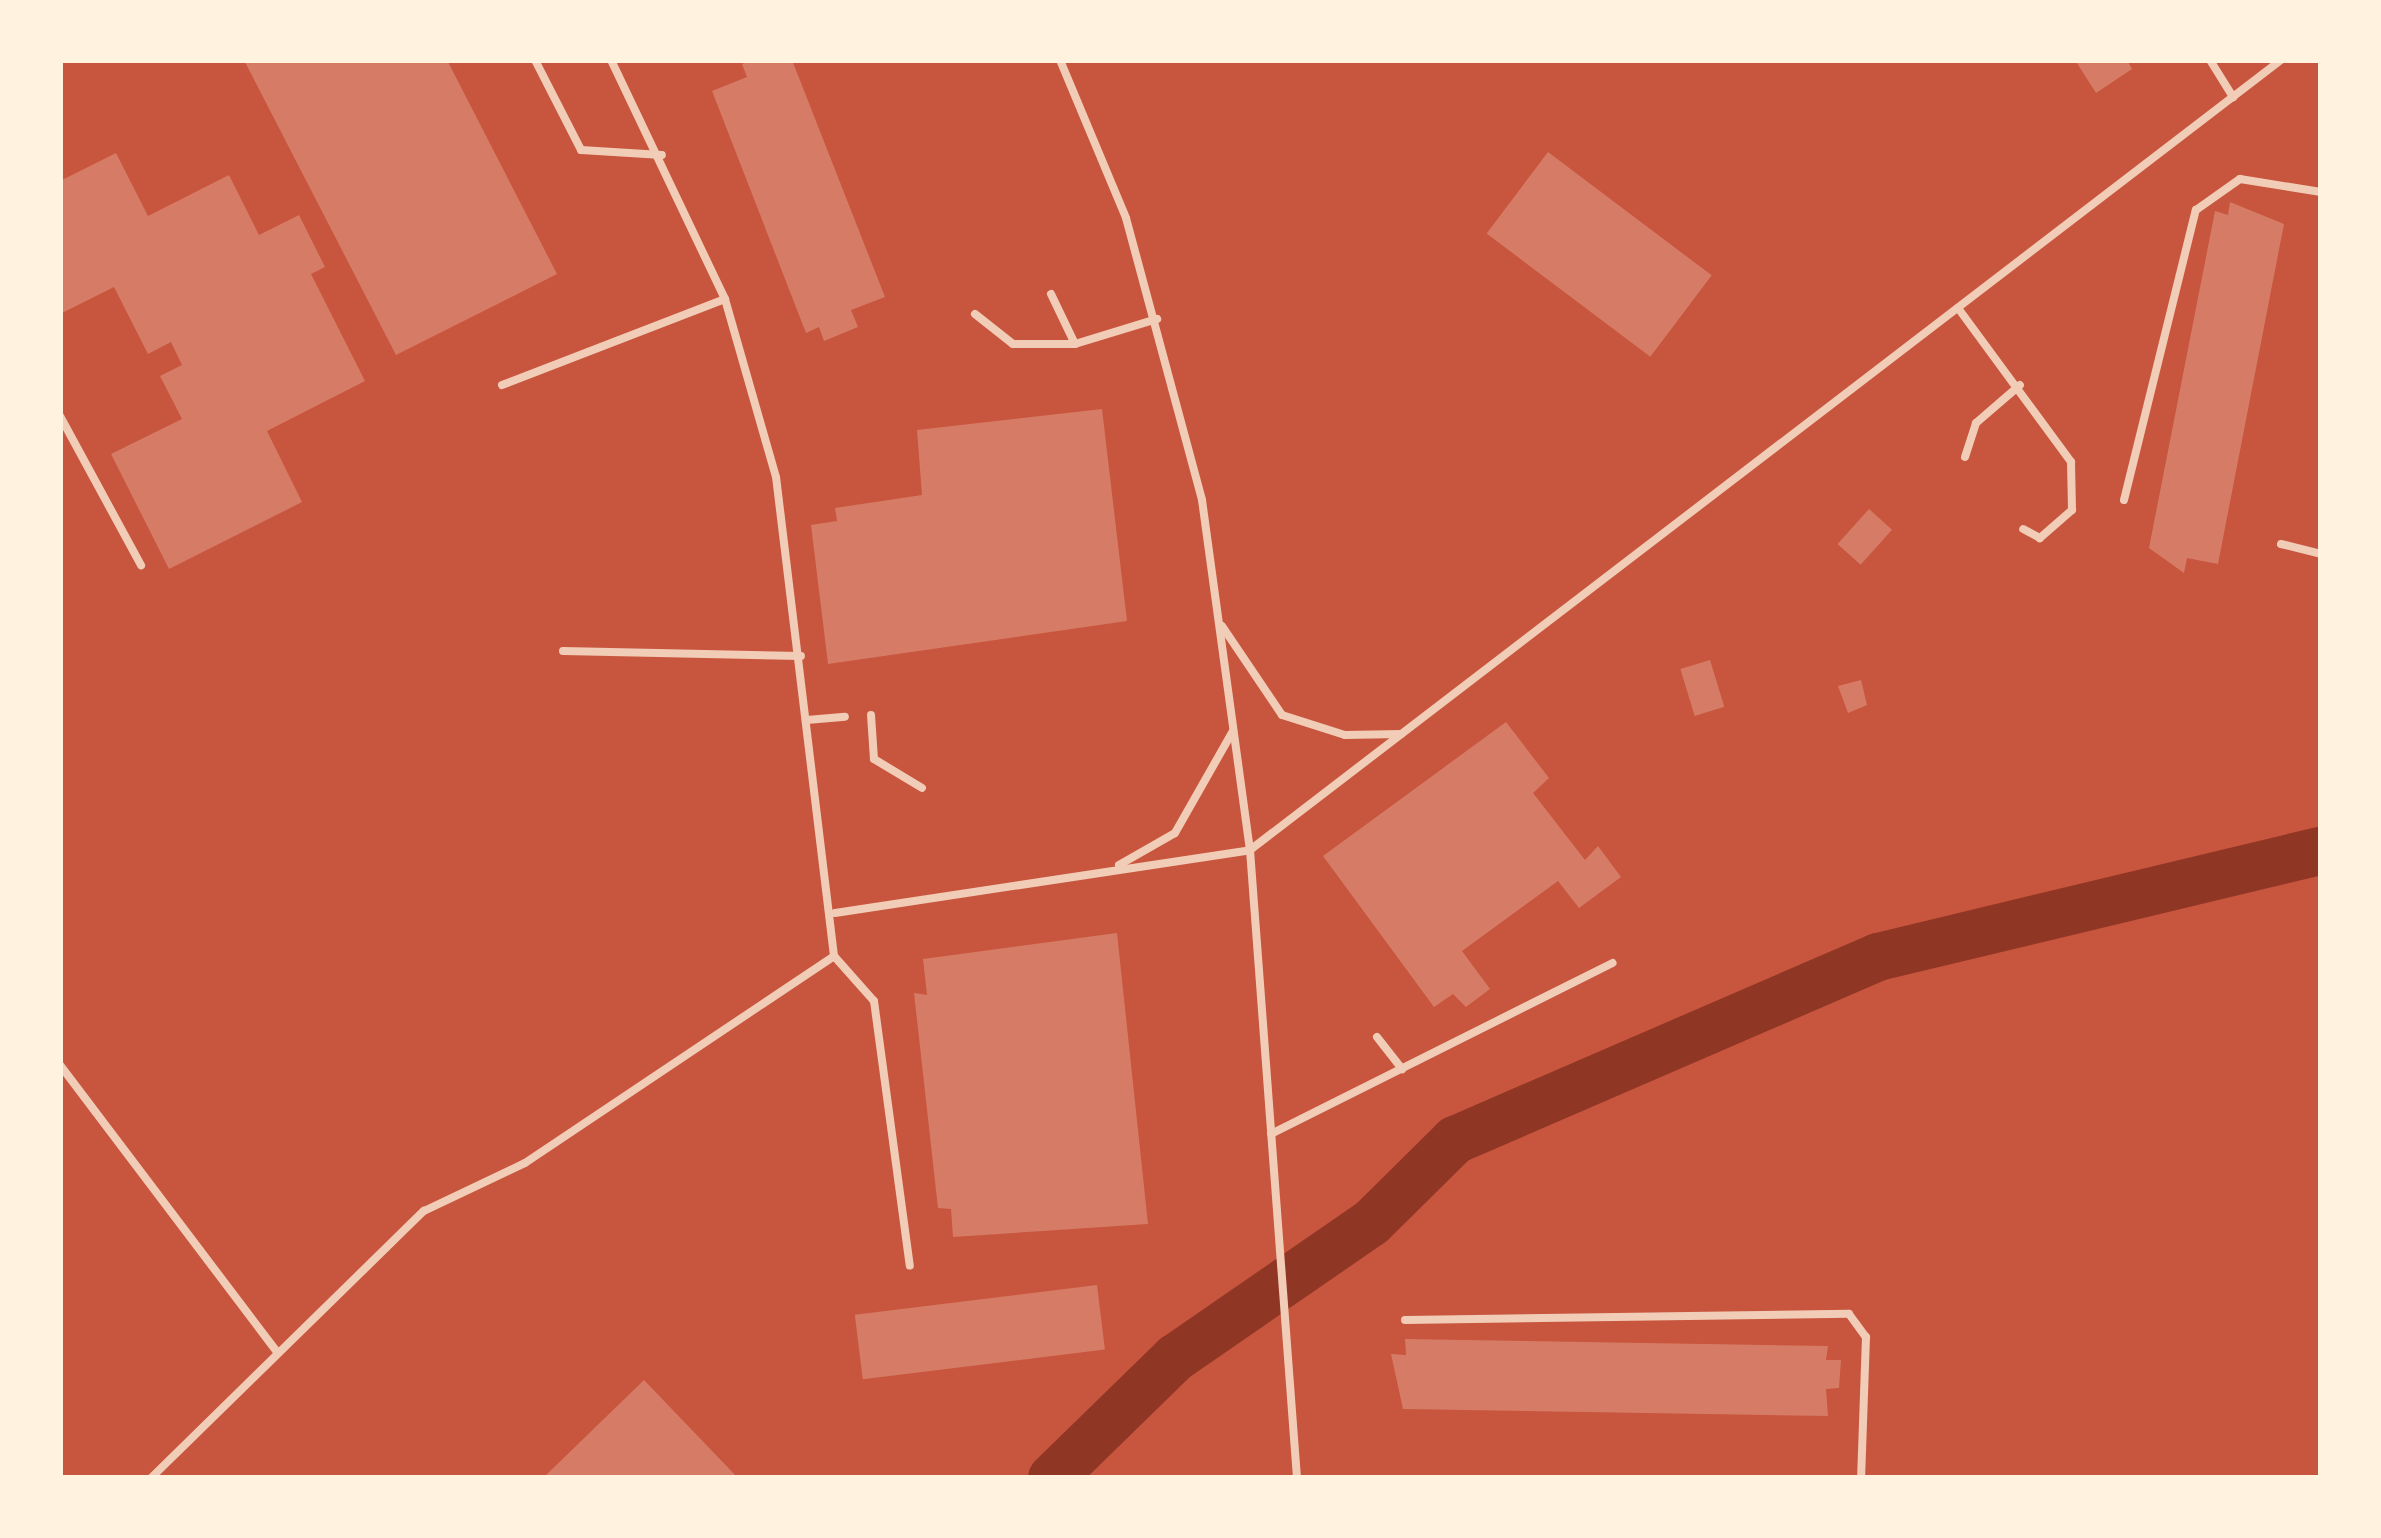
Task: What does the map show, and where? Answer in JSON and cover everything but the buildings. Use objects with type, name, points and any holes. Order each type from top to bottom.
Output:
[{"type":"lane","points":[[535,60],[581,149],[664,155]]},
{"type":"lane","points":[[611,60],[664,155],[725,299],[776,477],[835,913],[834,956],[874,1001],[910,1267]]},
{"type":"lane","points":[[1060,60],[1157,319],[1218,619],[1250,850],[1297,1478]]},
{"type":"lane","points":[[2210,60],[2234,97]]},
{"type":"lane","points":[[835,913],[1250,850],[2281,60]]},
{"type":"lane","points":[[2124,500],[2196,210],[2240,179],[2321,191]]},
{"type":"lane","points":[[1052,294],[1075,344]]},
{"type":"lane","points":[[502,385],[725,299]]},
{"type":"lane","points":[[1958,308],[2058,435],[2074,486],[2055,528],[2040,538],[2023,530]]},
{"type":"lane","points":[[975,314],[1013,344],[1075,344],[1157,319]]},
{"type":"lane","points":[[1965,457],[1976,423],[2020,385]]},
{"type":"lane","points":[[60,416],[141,565]]},
{"type":"lane","points":[[2281,544],[2321,554]]},
{"type":"lane","points":[[1218,619],[1282,715],[1345,736],[1404,734]]},
{"type":"lane","points":[[563,651],[801,656]]},
{"type":"lane","points":[[871,715],[874,759],[922,788]]},
{"type":"lane","points":[[807,720],[845,717]]},
{"type":"lane","points":[[1106,871],[1175,833],[1234,731]]},
{"type":"lane","points":[[151,1478],[424,1211],[525,1163],[834,956]]},
{"type":"lane","points":[[1271,1135],[1612,963]]},
{"type":"lane","points":[[1378,1037],[1402,1069]]},
{"type":"lane","points":[[60,1065],[276,1351]]},
{"type":"lane","points":[[1406,1320],[1850,1314],[1865,1337],[1861,1478]]},
{"type":"waterway","points":[[1052,1478],[1175,1358],[1372,1222],[1455,1140],[1878,957],[2321,851]]}]
